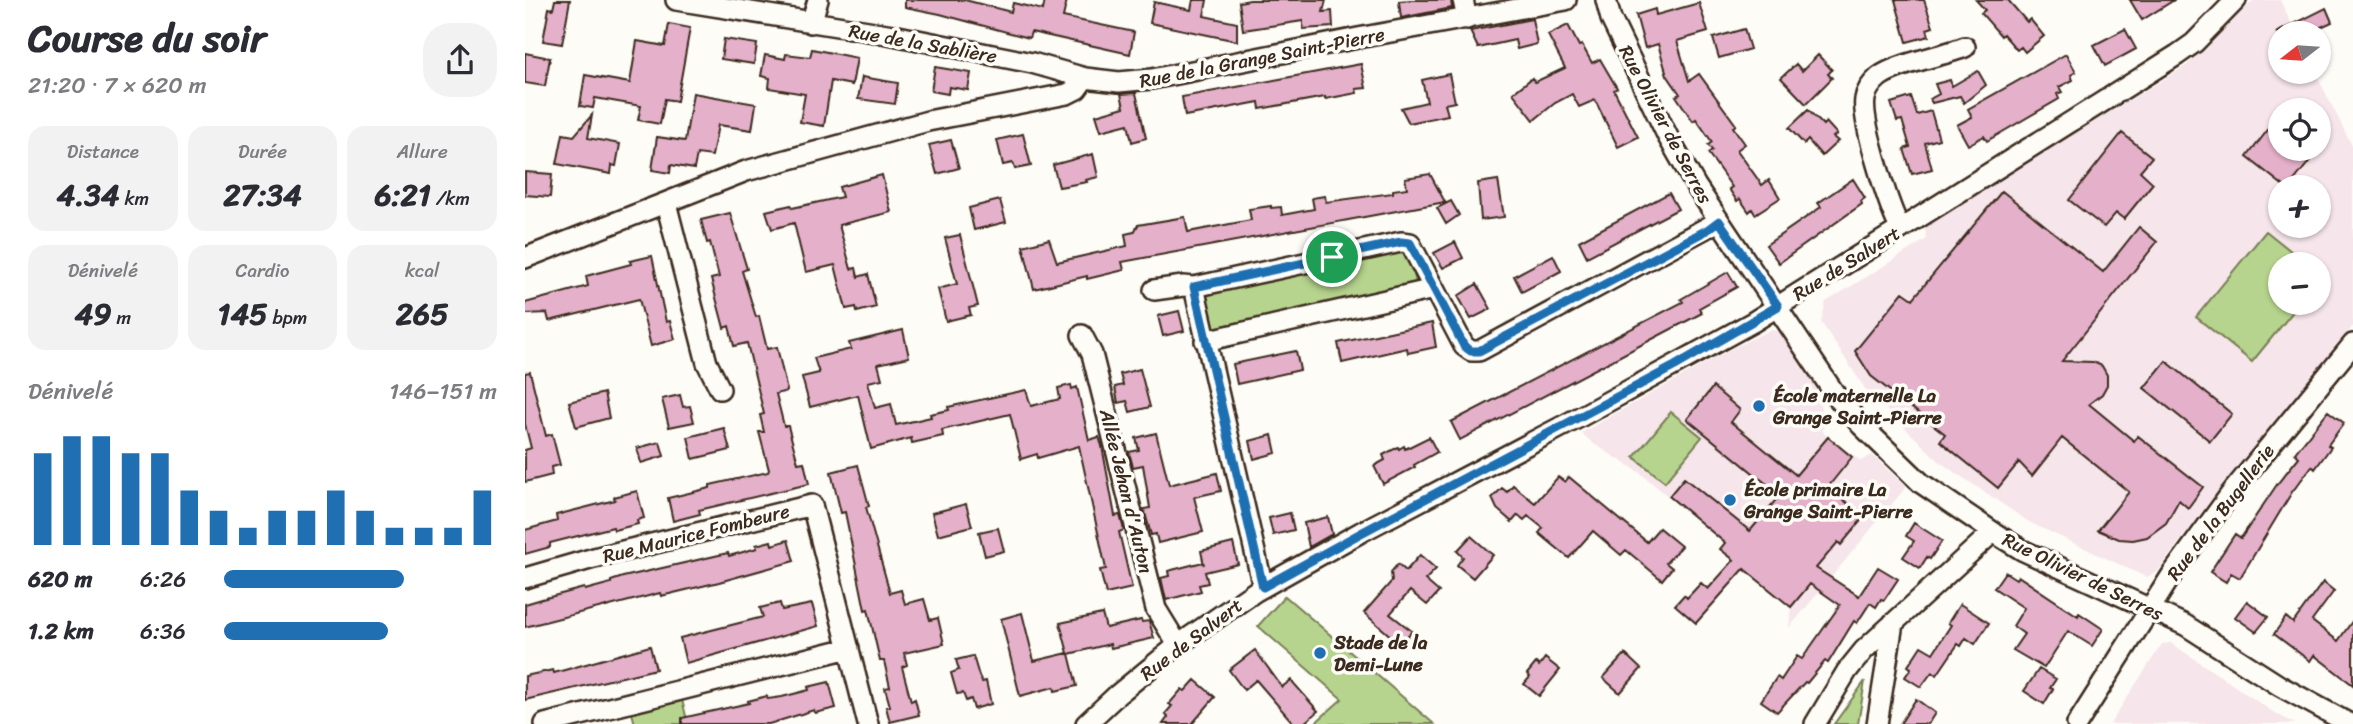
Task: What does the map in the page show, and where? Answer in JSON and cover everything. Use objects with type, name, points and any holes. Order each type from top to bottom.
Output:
[{"type":"street","name":"Rue de la Sablière","points":[[676,0],[894,35],[1032,63],[1085,78]]},
{"type":"street","points":[[811,23],[818,0]]},
{"type":"street","name":"Rue de la Grange Saint-Pierre","points":[[1085,78],[1119,82],[1152,79],[1305,48],[1465,10],[1566,0]]},
{"type":"street","name":"Rue Olivier de Serres","points":[[1605,0],[1611,19],[1668,137],[1696,186],[1837,397],[1861,425],[1921,483],[2022,550],[2185,625],[2280,686],[2350,724]]},
{"type":"street","name":"Rue de Salvert","points":[[1086,724],[1178,645],[1263,587],[1675,366],[1778,306],[2177,55],[2194,43],[2236,0]]},
{"type":"street","points":[[1901,228],[1888,198],[1867,127],[1865,96],[1879,77],[1890,70],[1965,47]]},
{"type":"street","points":[[525,258],[746,171],[928,121],[1067,94],[1077,89],[1085,78]]},
{"type":"street","points":[[666,203],[707,363],[720,389]]},
{"type":"street","points":[[1154,290],[1194,287],[1401,242],[1410,243],[1464,346],[1471,351],[1479,351],[1707,230],[1719,221]]},
{"type":"street","points":[[1194,287],[1263,587]]},
{"type":"street","points":[[1205,341],[1434,289]]},
{"type":"street","name":"Allée Jehan d'Auton","points":[[1082,335],[1092,354],[1156,609],[1178,645]]},
{"type":"street","name":"Rue de la Bugellerie","points":[[2077,724],[2150,608],[2232,492],[2353,344]]},
{"type":"street","name":"Rue Maurice Fombeure","points":[[525,578],[594,558],[812,505],[868,724]]},
{"type":"street","points":[[1815,724],[1849,667],[1993,532]]},
{"type":"street","points":[[1877,724],[1893,623]]},
{"type":"street","points":[[545,724],[849,648]]},
{"type":"shaded area","points":[[2254,0],[2280,0],[2290,21],[2268,21],[2268,84],[2321,84],[2328,98],[2268,98],[2268,161],[2331,161],[2331,104],[2353,148],[2353,326],[2223,484],[2157,572],[2146,577],[2029,522],[1940,462],[1866,390],[1821,322],[1826,302],[1927,239],[1924,226],[2187,65]]},
{"type":"shaded area","name":"École primaire La Grange Saint-Pierre","points":[[1770,330],[1779,331],[1783,335],[1815,383],[1825,426],[1822,430],[1827,437],[1861,461],[1872,455],[1906,487],[1789,628],[1791,607],[1748,572],[1732,553],[1729,557],[1720,549],[1724,543],[1639,472],[1581,433]]},
{"type":"shaded area","points":[[2171,643],[2295,724],[2110,724],[2162,644]]},
{"type":"green space","points":[[2266,231],[2268,238],[2275,238],[2292,252],[2268,252],[2268,315],[2290,315],[2252,362],[2196,317]]},
{"type":"green space","points":[[1407,246],[1417,287],[1212,336],[1202,290]]},
{"type":"green space","points":[[1671,412],[1702,437],[1665,482],[1634,457]]},
{"type":"green space","name":"Stade de la Demi-Lune","points":[[1285,596],[1434,724],[1314,724],[1342,699],[1258,626]]},
{"type":"green space","points":[[1865,681],[1858,724],[1834,724]]},
{"type":"green space","points":[[682,700],[688,724],[635,724],[632,713]]},
{"type":"building","points":[[555,0],[570,0],[562,44],[543,41],[549,8],[553,9]]},
{"type":"building","points":[[905,0],[965,0],[1011,12],[1013,3],[1043,10],[1045,0],[1067,0],[1063,17],[1134,32],[1130,54],[1031,32],[1029,38],[905,7]]},
{"type":"building","points":[[1193,0],[1207,0],[1204,16],[1237,23],[1237,41],[1150,23],[1154,2],[1191,10]]},
{"type":"building","points":[[1326,0],[1323,12],[1332,11],[1333,27],[1303,29],[1303,21],[1243,30],[1239,2]]},
{"type":"building","points":[[1451,0],[1452,8],[1401,18],[1399,1]]},
{"type":"building","points":[[1895,0],[1924,0],[1933,27],[1927,29],[1929,36],[1907,42]]},
{"type":"building","points":[[1976,0],[2008,0],[2027,22],[2030,19],[2044,36],[2025,52],[2021,47],[2017,50],[1981,13],[1985,10]]},
{"type":"building","points":[[2130,0],[2174,0],[2142,20]]},
{"type":"building","points":[[1699,3],[1708,32],[1677,41],[1689,81],[1699,74],[1736,125],[1733,127],[1745,144],[1737,150],[1762,185],[1769,180],[1780,198],[1755,214],[1752,209],[1749,212],[1740,199],[1737,201],[1729,189],[1732,187],[1708,153],[1712,150],[1708,145],[1712,142],[1676,96],[1680,94],[1667,75],[1658,44],[1645,48],[1636,15],[1655,9],[1656,15]]},
{"type":"building","points":[[2326,8],[2332,22],[2331,21],[2300,21]]},
{"type":"building","points":[[1532,19],[1537,44],[1517,49],[1515,40],[1478,48],[1470,31]]},
{"type":"building","points":[[669,24],[690,28],[677,101],[665,99],[660,124],[638,120],[641,106],[595,98],[593,108],[580,106],[585,75],[630,83],[637,41],[665,46]]},
{"type":"building","points":[[1568,25],[1592,63],[1600,59],[1617,88],[1614,90],[1638,137],[1618,147],[1595,100],[1579,107],[1572,94],[1555,103],[1534,120],[1513,93],[1532,78],[1535,82],[1565,68],[1548,35]]},
{"type":"building","points":[[1744,29],[1750,49],[1719,58],[1713,38]]},
{"type":"building","points":[[2125,29],[2136,49],[2105,66],[2094,45]]},
{"type":"building","points":[[724,39],[757,44],[754,64],[721,59]]},
{"type":"building","points":[[812,49],[857,58],[852,85],[831,81],[824,126],[800,122],[805,94],[769,88],[770,78],[761,76],[765,55],[785,59],[786,54],[810,57]]},
{"type":"building","points":[[525,53],[550,58],[545,86],[525,83]]},
{"type":"building","points":[[2066,54],[2076,72],[2071,75],[2073,80],[2059,87],[2062,92],[2057,94],[2059,99],[1987,141],[1984,136],[1968,145],[1957,125],[1972,117],[1968,109]]},
{"type":"building","points":[[1818,55],[1832,70],[1828,74],[1832,78],[1806,104],[1781,78],[1796,64],[1802,71]]},
{"type":"building","points":[[1361,64],[1366,88],[1356,89],[1357,93],[1260,109],[1259,102],[1185,116],[1182,97]]},
{"type":"building","points":[[935,67],[971,73],[968,90],[949,87],[948,94],[931,91]]},
{"type":"building","points":[[1978,71],[1986,85],[1964,103],[1960,96],[1932,103],[1930,99],[1939,94],[1935,84],[1950,80],[1952,86]]},
{"type":"building","points":[[1449,74],[1455,102],[1445,104],[1448,115],[1409,123],[1401,108],[1427,102],[1422,80]]},
{"type":"building","points":[[862,77],[898,83],[895,104],[858,99]]},
{"type":"building","points":[[693,93],[756,104],[752,130],[718,125],[712,156],[697,154],[694,169],[671,165],[670,173],[652,170],[657,137],[685,141]]},
{"type":"building","points":[[1136,93],[1146,138],[1132,142],[1128,124],[1101,131],[1096,115],[1124,107],[1121,94]]},
{"type":"building","points":[[1911,97],[1917,115],[1931,111],[1939,139],[1925,143],[1932,169],[1912,174],[1904,149],[1910,147],[1902,120],[1897,121],[1891,103]]},
{"type":"building","points":[[1808,110],[1823,125],[1826,122],[1837,134],[1833,137],[1838,141],[1822,156],[1808,140],[1804,144],[1789,128]]},
{"type":"building","points":[[592,115],[588,138],[620,144],[616,166],[612,165],[611,174],[557,164],[563,134],[574,136]]},
{"type":"building","points":[[2268,130],[2268,161],[2310,161],[2298,175],[2270,175],[2247,157]]},
{"type":"building","points":[[2122,133],[2152,157],[2140,171],[2153,183],[2124,219],[2116,213],[2104,227],[2069,200]]},
{"type":"building","points":[[1023,134],[1031,166],[1015,169],[1013,163],[1003,165],[997,140]]},
{"type":"building","points":[[951,140],[959,168],[937,174],[929,145]]},
{"type":"building","points":[[1093,154],[1098,177],[1086,180],[1087,182],[1059,187],[1053,165]]},
{"type":"building","points":[[525,172],[552,174],[550,197],[525,195]]},
{"type":"building","points":[[1430,174],[1445,202],[1122,262],[1124,270],[1034,289],[1023,246],[1049,239],[1057,262],[1127,246],[1125,234],[1134,232],[1138,225],[1185,217],[1188,232],[1251,220],[1249,209],[1281,207],[1282,215],[1314,209],[1312,198],[1325,196],[1326,202],[1393,193],[1393,190],[1407,188],[1405,178]]},
{"type":"building","points":[[882,175],[891,212],[839,225],[851,269],[856,268],[858,277],[868,274],[876,307],[857,312],[856,307],[846,309],[835,265],[806,272],[794,223],[772,229],[766,211],[842,197],[839,187]]},
{"type":"building","points":[[1853,179],[1865,198],[1861,201],[1862,204],[1779,263],[1766,245],[1821,207],[1818,203]]},
{"type":"building","points":[[1498,180],[1504,217],[1481,220],[1478,183]]},
{"type":"building","points":[[2002,191],[2103,272],[2139,227],[2157,242],[2062,361],[2093,362],[2102,366],[2107,375],[2107,385],[2102,394],[2089,404],[2134,441],[2138,436],[2203,487],[2188,508],[2179,500],[2166,523],[2147,537],[2119,539],[2098,530],[2129,492],[2062,438],[2032,476],[2019,462],[1998,488],[1940,441],[1945,434],[1871,376],[1855,351],[1903,292],[1913,299]]},
{"type":"building","points":[[1669,193],[1678,209],[1587,257],[1579,241]]},
{"type":"building","points":[[1000,200],[1006,222],[974,230],[969,208]]},
{"type":"building","points":[[1451,201],[1459,215],[1446,224],[1437,208]]},
{"type":"building","points":[[730,213],[747,269],[742,271],[756,317],[759,316],[767,349],[777,347],[787,391],[776,394],[784,426],[788,426],[798,463],[804,462],[809,484],[699,510],[700,514],[673,521],[668,498],[769,470],[759,432],[764,432],[760,415],[764,414],[747,343],[734,346],[729,326],[724,328],[711,279],[719,277],[701,220]]},
{"type":"building","points":[[960,235],[978,306],[969,308],[971,315],[946,321],[938,289],[957,284],[945,238]]},
{"type":"building","points":[[1455,242],[1463,258],[1443,268],[1434,253]]},
{"type":"building","points":[[1553,255],[1561,271],[1522,292],[1514,276]]},
{"type":"building","points":[[652,256],[666,322],[670,321],[675,339],[651,346],[639,299],[549,321],[547,313],[525,314],[525,303],[588,286],[586,276]]},
{"type":"building","points":[[1728,272],[1737,287],[1699,308],[1702,313],[1460,440],[1451,422],[1683,302],[1681,299]]},
{"type":"building","points":[[1477,284],[1491,309],[1471,319],[1458,296]]},
{"type":"building","points":[[1179,311],[1184,331],[1163,336],[1158,316]]},
{"type":"building","points":[[1432,323],[1436,347],[1408,353],[1407,348],[1342,363],[1338,343]]},
{"type":"building","points":[[903,330],[909,357],[878,364],[882,379],[868,382],[875,408],[891,404],[896,425],[931,417],[930,414],[949,410],[948,407],[1026,390],[1031,406],[1060,399],[1058,388],[1071,385],[1072,389],[1077,387],[1089,440],[1099,437],[1102,446],[1115,516],[1120,515],[1124,530],[1119,532],[1132,588],[1106,594],[1100,570],[1106,569],[1079,446],[1038,458],[1037,454],[1021,459],[1010,414],[942,430],[943,436],[912,443],[911,438],[871,449],[858,395],[810,407],[802,377],[819,373],[814,358],[851,349],[849,343]]},
{"type":"building","points":[[1296,351],[1300,370],[1237,384],[1233,364]]},
{"type":"building","points":[[2166,361],[2232,414],[2210,441],[2144,388]]},
{"type":"building","points":[[1140,369],[1150,407],[1130,412],[1127,401],[1118,403],[1115,387],[1123,385],[1120,374]]},
{"type":"building","points":[[530,372],[546,436],[552,434],[560,465],[551,467],[552,475],[525,482],[525,450],[531,448],[525,424],[525,373]]},
{"type":"building","points":[[1713,387],[1740,410],[1731,422],[1796,475],[1828,437],[1852,457],[1828,487],[1864,517],[1841,545],[1838,542],[1816,568],[1859,596],[1878,567],[1898,579],[1884,600],[1881,599],[1876,607],[1870,603],[1857,623],[1854,621],[1828,663],[1825,661],[1777,712],[1761,701],[1777,677],[1781,680],[1797,656],[1802,659],[1840,605],[1810,584],[1791,607],[1744,569],[1696,623],[1675,605],[1684,595],[1687,598],[1701,583],[1708,589],[1734,560],[1720,549],[1725,543],[1669,496],[1684,478],[1750,531],[1780,495],[1687,419]]},
{"type":"building","points":[[604,393],[609,418],[576,427],[569,402]]},
{"type":"building","points":[[680,395],[683,407],[690,406],[694,422],[669,427],[662,399]]},
{"type":"building","points":[[2328,411],[2344,423],[2315,469],[2312,466],[2292,492],[2240,578],[2231,573],[2226,582],[2210,572],[2235,534],[2241,538],[2299,457],[2295,453]]},
{"type":"building","points":[[724,428],[730,450],[693,459],[688,437]]},
{"type":"building","points":[[1156,433],[1169,485],[1217,473],[1221,491],[1194,497],[1203,532],[1158,543],[1156,534],[1151,535],[1144,509],[1150,508],[1143,465],[1133,467],[1129,452],[1139,450],[1136,438]]},
{"type":"building","points":[[1272,435],[1276,453],[1254,459],[1250,441]]},
{"type":"building","points":[[1429,437],[1437,452],[1383,484],[1374,466],[1385,460],[1383,455],[1398,447],[1399,449],[1404,446],[1405,449]]},
{"type":"building","points":[[660,442],[664,456],[641,463],[637,448]]},
{"type":"building","points":[[858,465],[869,506],[866,507],[890,593],[901,590],[905,604],[924,599],[930,620],[938,618],[944,644],[904,653],[907,665],[902,667],[911,701],[915,699],[919,715],[890,722],[886,707],[890,706],[885,688],[890,687],[884,661],[880,661],[868,609],[865,610],[845,512],[841,513],[831,472]]},
{"type":"building","points":[[1558,477],[1565,482],[1569,477],[1647,542],[1659,528],[1681,546],[1666,563],[1672,568],[1662,580],[1626,550],[1621,555],[1593,531],[1569,558],[1539,533],[1543,528],[1528,516],[1524,520],[1518,515],[1512,522],[1497,509],[1492,498],[1502,488],[1507,492],[1513,485],[1535,503]]},
{"type":"building","points":[[637,491],[644,518],[637,520],[638,524],[614,530],[613,527],[550,543],[550,547],[525,554],[525,530],[557,521],[556,515],[615,500],[614,497]]},
{"type":"building","points":[[966,504],[972,526],[938,535],[932,513]]},
{"type":"building","points":[[1290,513],[1294,530],[1273,535],[1269,518]]},
{"type":"building","points":[[1328,517],[1332,534],[1309,547],[1304,523]]},
{"type":"building","points":[[1914,523],[1942,541],[1920,568],[1903,557],[1914,541],[1906,536]]},
{"type":"building","points":[[998,528],[1004,551],[985,556],[979,532]]},
{"type":"building","points":[[1471,536],[1493,555],[1473,578],[1457,565],[1463,557],[1457,551]]},
{"type":"building","points":[[788,540],[794,561],[719,582],[661,596],[660,593],[525,627],[525,604],[611,583],[623,577],[728,553],[729,556],[771,541],[772,545]]},
{"type":"building","points":[[1233,543],[1238,564],[1205,572],[1208,583],[1199,585],[1201,591],[1166,600],[1161,578],[1169,576],[1168,571],[1203,562],[1204,565],[1201,551]]},
{"type":"building","points":[[1420,555],[1436,569],[1425,580],[1439,592],[1427,605],[1410,591],[1390,614],[1412,631],[1400,644],[1364,613],[1392,581],[1391,572],[1398,564],[1406,571]]},
{"type":"building","points":[[2005,572],[2016,579],[2018,576],[2078,616],[2079,613],[2103,629],[2092,646],[2068,631],[2044,668],[2013,650],[2024,634],[2013,626],[2024,608],[1994,588]]},
{"type":"building","points":[[2323,582],[2334,591],[2312,621],[2338,641],[2353,620],[2353,685],[2314,655],[2310,661],[2274,634],[2286,617],[2293,623]]},
{"type":"building","points":[[2247,601],[2268,617],[2256,632],[2235,617]]},
{"type":"building","points":[[780,603],[782,610],[812,604],[818,626],[686,663],[680,638],[763,617],[760,608]]},
{"type":"building","points":[[1960,604],[1989,623],[1975,644],[1966,638],[1961,646],[1958,644],[1937,675],[1932,672],[1921,687],[1905,677],[1911,668],[1908,666],[1921,646],[1933,653],[1951,625],[1948,623]]},
{"type":"building","points":[[1022,613],[1034,661],[1068,653],[1060,623],[1102,614],[1106,628],[1141,620],[1149,621],[1154,638],[1111,648],[1110,644],[1069,654],[1077,686],[1055,691],[1054,687],[1020,696],[1001,619]]},
{"type":"building","points":[[650,646],[656,669],[525,700],[525,676],[553,670],[554,673]]},
{"type":"building","points":[[1255,650],[1282,687],[1291,680],[1318,711],[1303,724],[1294,724],[1256,680],[1244,690],[1229,670]]},
{"type":"building","points":[[1625,654],[1641,669],[1620,693],[1603,678]]},
{"type":"building","points":[[973,656],[982,682],[986,681],[991,704],[974,709],[971,699],[966,701],[963,693],[957,694],[951,673],[959,670],[956,660]]},
{"type":"building","points":[[1545,658],[1560,670],[1539,696],[1524,684],[1530,677],[1527,674],[1536,663],[1539,666]]},
{"type":"building","points":[[2039,669],[2056,679],[2044,704],[2024,691]]},
{"type":"building","points":[[1195,680],[1215,697],[1192,724],[1163,724],[1168,717],[1165,714],[1172,706],[1169,704],[1182,689],[1185,691]]},
{"type":"building","points":[[829,682],[836,708],[815,713],[814,710],[769,724],[682,724],[682,718],[749,703],[748,701],[767,696],[768,699],[782,697]]},
{"type":"building","points":[[1916,699],[1935,713],[1928,724],[1900,724]]},
{"type":"place","name":"École maternelle La Grange Saint-Pierre","points":[[1759,406]]},
{"type":"place","name":"École primaire La Grange Saint-Pierre","points":[[1730,500]]},
{"type":"place","name":"Stade de la Demi-Lune","points":[[1320,653]]},
{"type":"route","points":[[1719,221],[1778,306],[1675,366],[1263,587],[1194,287],[1332,257],[1401,242],[1410,243],[1464,346],[1471,351],[1479,351],[1707,230],[1719,221]]}]
